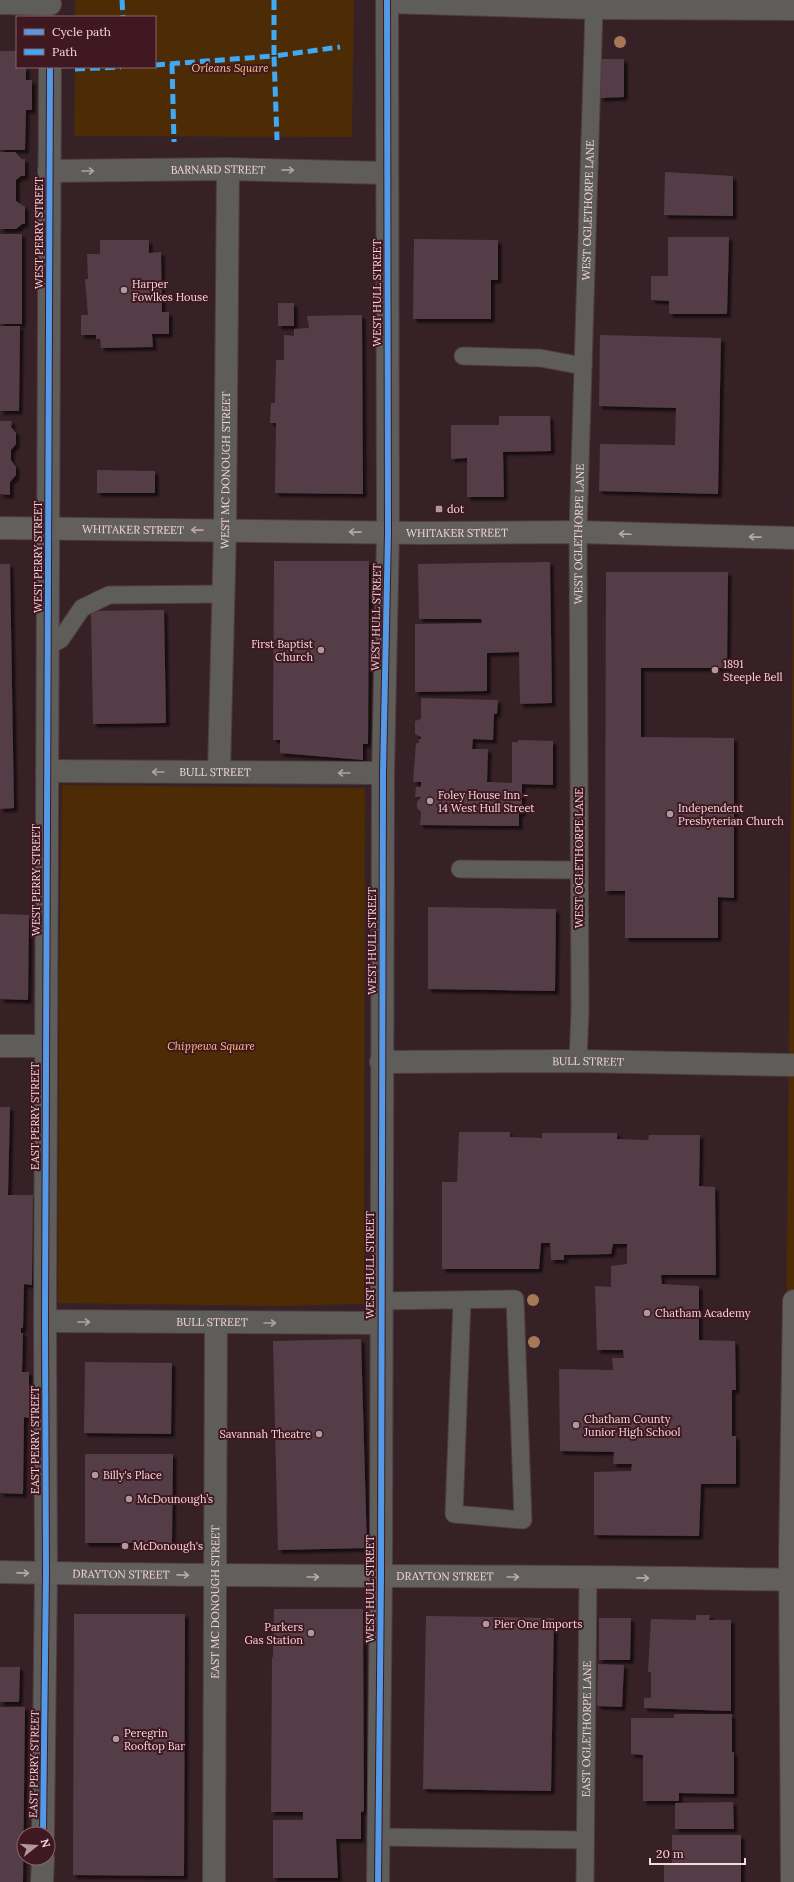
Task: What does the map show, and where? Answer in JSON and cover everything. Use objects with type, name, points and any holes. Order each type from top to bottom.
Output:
[{"type":"main road","name":"WHITAKER STREET","points":[[0,528],[388,533],[578,532],[794,538]]},
{"type":"main road","points":[[792,1882],[794,1301]]},
{"type":"main road","name":"DRAYTON STREET","points":[[0,1572],[216,1576],[588,1577],[792,1580]]},
{"type":"street","points":[[387,1],[594,8],[685,4],[794,9]]},
{"type":"street","name":"WEST HULL STREET","points":[[378,1882],[382,773],[388,533],[387,1]]},
{"type":"street","points":[[0,3],[50,7]]},
{"type":"street","name":"WEST PERRY STREET","points":[[46,1046],[50,68]]},
{"type":"street","name":"BARNARD STREET","points":[[49,171],[228,169],[387,173]]},
{"type":"street","name":"WEST MC DONOUGH STREET","points":[[219,772],[225,530],[228,169]]},
{"type":"street","name":"BULL STREET","points":[[47,771],[382,773]]},
{"type":"street","points":[[0,1046],[46,1046]]},
{"type":"street","name":"EAST PERRY STREET","points":[[43,1826],[46,1573],[46,1046]]},
{"type":"street","name":"BULL STREET","points":[[381,1062],[578,1061],[794,1065]]},
{"type":"street","name":"BULL STREET","points":[[45,1321],[380,1324]]},
{"type":"street","name":"EAST MC DONOUGH STREET","points":[[214,1882],[216,1323]]},
{"type":"street","points":[[42,1882],[43,1866]]},
{"type":"lane","name":"WEST OGLETHORPE LANE","points":[[578,1061],[580,1010],[578,532],[594,8]]},
{"type":"lane","points":[[463,356],[540,358],[583,366]]},
{"type":"lane","points":[[47,647],[61,639],[82,608],[109,595],[224,594]]},
{"type":"lane","points":[[460,869],[579,870]]},
{"type":"lane","points":[[380,1301],[515,1300],[523,1520],[454,1514],[462,1301]]},
{"type":"lane","name":"EAST OGLETHORPE LANE","points":[[585,1882],[588,1577]]},
{"type":"lane","points":[[378,1837],[585,1840]]},
{"type":"green space","name":"Orleans Square","points":[[75,0],[354,0],[352,137],[74,136],[75,68],[156,68],[156,16],[75,16]]},
{"type":"green space","points":[[794,484],[794,1882],[781,1882]]},
{"type":"green space","name":"Chippewa Square","points":[[62,785],[365,788],[364,1304],[280,1306],[58,1303],[59,984]]},
{"type":"building","points":[[0,51],[16,51],[16,68],[26,68],[26,80],[32,80],[32,110],[26,110],[25,150],[0,150]]},
{"type":"building","points":[[601,59],[624,59],[624,97],[600,98]]},
{"type":"building","points":[[0,152],[15,152],[22,159],[25,159],[25,176],[21,176],[16,180],[16,201],[25,207],[25,224],[22,224],[16,229],[0,229]]},
{"type":"building","points":[[665,172],[733,176],[733,216],[664,215]]},
{"type":"building","points":[[0,234],[22,234],[22,324],[0,324]]},
{"type":"building","points":[[668,237],[729,237],[727,314],[669,314],[669,301],[651,300],[651,276],[668,276]]},
{"type":"building","points":[[414,239],[498,240],[498,280],[491,280],[491,319],[413,319]]},
{"type":"building","name":"Harper Fowlkes House","points":[[100,240],[149,240],[149,253],[161,252],[162,312],[169,312],[169,334],[152,334],[153,347],[101,348],[100,339],[96,339],[96,335],[81,335],[81,315],[88,315],[85,279],[88,279],[87,254],[100,254]]},
{"type":"building","points":[[278,303],[294,303],[294,326],[278,326]]},
{"type":"building","points":[[362,315],[363,494],[275,493],[276,423],[270,423],[271,403],[275,403],[276,360],[284,360],[284,335],[294,336],[294,329],[309,328],[307,316]]},
{"type":"building","points":[[0,326],[20,326],[19,411],[0,411]]},
{"type":"building","points":[[600,335],[721,338],[718,494],[599,491],[600,444],[675,445],[676,408],[599,406]]},
{"type":"building","points":[[499,416],[550,416],[551,451],[503,452],[504,497],[467,497],[467,458],[451,459],[451,425],[499,425]]},
{"type":"building","points":[[0,421],[12,421],[11,427],[16,433],[16,444],[11,450],[11,460],[16,467],[16,475],[10,482],[10,495],[0,494]]},
{"type":"building","points":[[97,470],[155,471],[155,493],[97,493]]},
{"type":"building","name":"First Baptist Church","points":[[274,561],[369,561],[368,744],[363,744],[363,760],[280,753],[280,740],[273,740]]},
{"type":"building","points":[[550,562],[552,703],[520,704],[519,652],[487,653],[487,691],[415,692],[415,624],[482,623],[481,619],[419,619],[418,564]]},
{"type":"building","points":[[0,564],[10,564],[14,808],[0,809]]},
{"type":"building","name":"Independent Presbyterian Church","points":[[606,572],[728,572],[727,668],[641,668],[641,737],[734,738],[734,898],[718,897],[718,938],[625,938],[625,891],[605,891]]},
{"type":"building","points":[[164,610],[166,723],[93,724],[91,611]]},
{"type":"building","points":[[421,698],[498,700],[497,714],[494,714],[493,740],[473,739],[472,749],[488,749],[487,782],[512,783],[512,742],[518,742],[518,740],[553,741],[553,785],[522,784],[522,813],[519,813],[519,826],[420,825],[421,812],[417,808],[417,802],[421,797],[415,797],[416,787],[421,787],[421,782],[413,782],[416,743],[419,743],[419,739],[421,739],[421,737],[415,734],[415,721],[421,719]]},
{"type":"building","points":[[428,907],[556,909],[555,991],[428,989]]},
{"type":"building","points":[[0,914],[29,915],[28,1000],[0,999]]},
{"type":"building","points":[[0,1107],[10,1107],[8,1195],[33,1195],[32,1285],[24,1284],[23,1328],[21,1328],[21,1333],[23,1333],[22,1372],[29,1372],[29,1418],[24,1417],[23,1494],[0,1493]]},
{"type":"building","name":"Chatham Academy","points":[[459,1132],[510,1132],[510,1137],[542,1138],[542,1133],[617,1133],[617,1139],[648,1140],[649,1135],[700,1135],[699,1186],[715,1187],[716,1275],[661,1275],[662,1284],[699,1286],[699,1340],[735,1341],[736,1390],[732,1390],[732,1436],[736,1436],[736,1484],[701,1484],[699,1536],[594,1535],[594,1472],[631,1471],[632,1464],[613,1464],[614,1452],[560,1451],[559,1369],[613,1370],[612,1358],[624,1358],[623,1350],[597,1350],[595,1286],[611,1287],[611,1266],[627,1264],[627,1244],[613,1244],[611,1254],[564,1255],[564,1260],[551,1260],[550,1243],[541,1243],[539,1269],[442,1269],[442,1182],[457,1182]]},
{"type":"building","points":[[361,1339],[367,1548],[278,1550],[273,1341]]},
{"type":"building","points":[[85,1362],[172,1363],[171,1434],[84,1433]]},
{"type":"building","name":"McDounough’s","points":[[85,1454],[173,1454],[172,1543],[85,1543]]},
{"type":"building","points":[[274,1609],[363,1609],[364,1811],[361,1812],[361,1839],[336,1839],[338,1878],[273,1878],[273,1820],[303,1820],[303,1812],[271,1812],[272,1657]]},
{"type":"building","points":[[74,1614],[185,1614],[184,1876],[73,1875]]},
{"type":"building","points":[[696,1615],[710,1615],[709,1620],[731,1620],[731,1711],[644,1708],[644,1698],[651,1698],[651,1672],[648,1672],[651,1619],[696,1620]]},
{"type":"building","points":[[426,1616],[554,1618],[551,1791],[423,1789]]},
{"type":"building","points":[[599,1618],[631,1618],[630,1660],[599,1660]]},
{"type":"building","points":[[598,1664],[624,1665],[622,1707],[597,1706]]},
{"type":"building","points":[[0,1667],[20,1667],[19,1702],[0,1702]]},
{"type":"building","points":[[0,1707],[25,1707],[24,1826],[16,1826],[16,1866],[23,1866],[23,1882],[0,1882]]},
{"type":"building","points":[[674,1714],[732,1714],[734,1794],[679,1793],[679,1801],[643,1801],[643,1755],[631,1754],[631,1718],[674,1718]]},
{"type":"building","points":[[733,1802],[734,1829],[675,1829],[675,1803]]},
{"type":"building","points":[[672,1835],[741,1835],[741,1882],[664,1882],[664,1864],[672,1864]]},
{"type":"marked path","points":[[122,0],[123,16]]},
{"type":"marked path","points":[[274,0],[274,56],[340,47]]},
{"type":"marked path","points":[[156,65],[274,56],[277,140]]},
{"type":"marked path","points":[[172,64],[174,142]]},
{"type":"marked path","points":[[75,69],[98,68]]},
{"type":"cycle path","points":[[378,1882],[381,1577],[383,773],[388,533],[387,0]]},
{"type":"cycle path","points":[[43,1826],[46,1573],[45,1321],[50,68]]},
{"type":"place","name":"Harper Fowlkes House","points":[[124,290]]},
{"type":"place","name":"dot","points":[[439,509]]},
{"type":"place","name":"First Baptist Church","points":[[321,650]]},
{"type":"place","name":"1891 Steeple Bell","points":[[715,670]]},
{"type":"place","name":"Foley House Inn - 14 West Hull Street","points":[[430,801]]},
{"type":"place","name":"Independent Presbyterian Church","points":[[670,814]]},
{"type":"place","name":"Chatham Academy","points":[[647,1313]]},
{"type":"place","name":"Chatham County Junior High School","points":[[576,1425]]},
{"type":"place","name":"Savannah Theatre","points":[[319,1434]]},
{"type":"place","name":"Billy's Place","points":[[95,1475]]},
{"type":"place","name":"McDounough’s","points":[[129,1499]]},
{"type":"place","name":"McDonough's","points":[[125,1546]]},
{"type":"place","name":"Pier One Imports","points":[[486,1624]]},
{"type":"place","name":"Parkers Gas Station","points":[[311,1633]]},
{"type":"place","name":"Peregrin Rooftop Bar","points":[[116,1739]]}]
